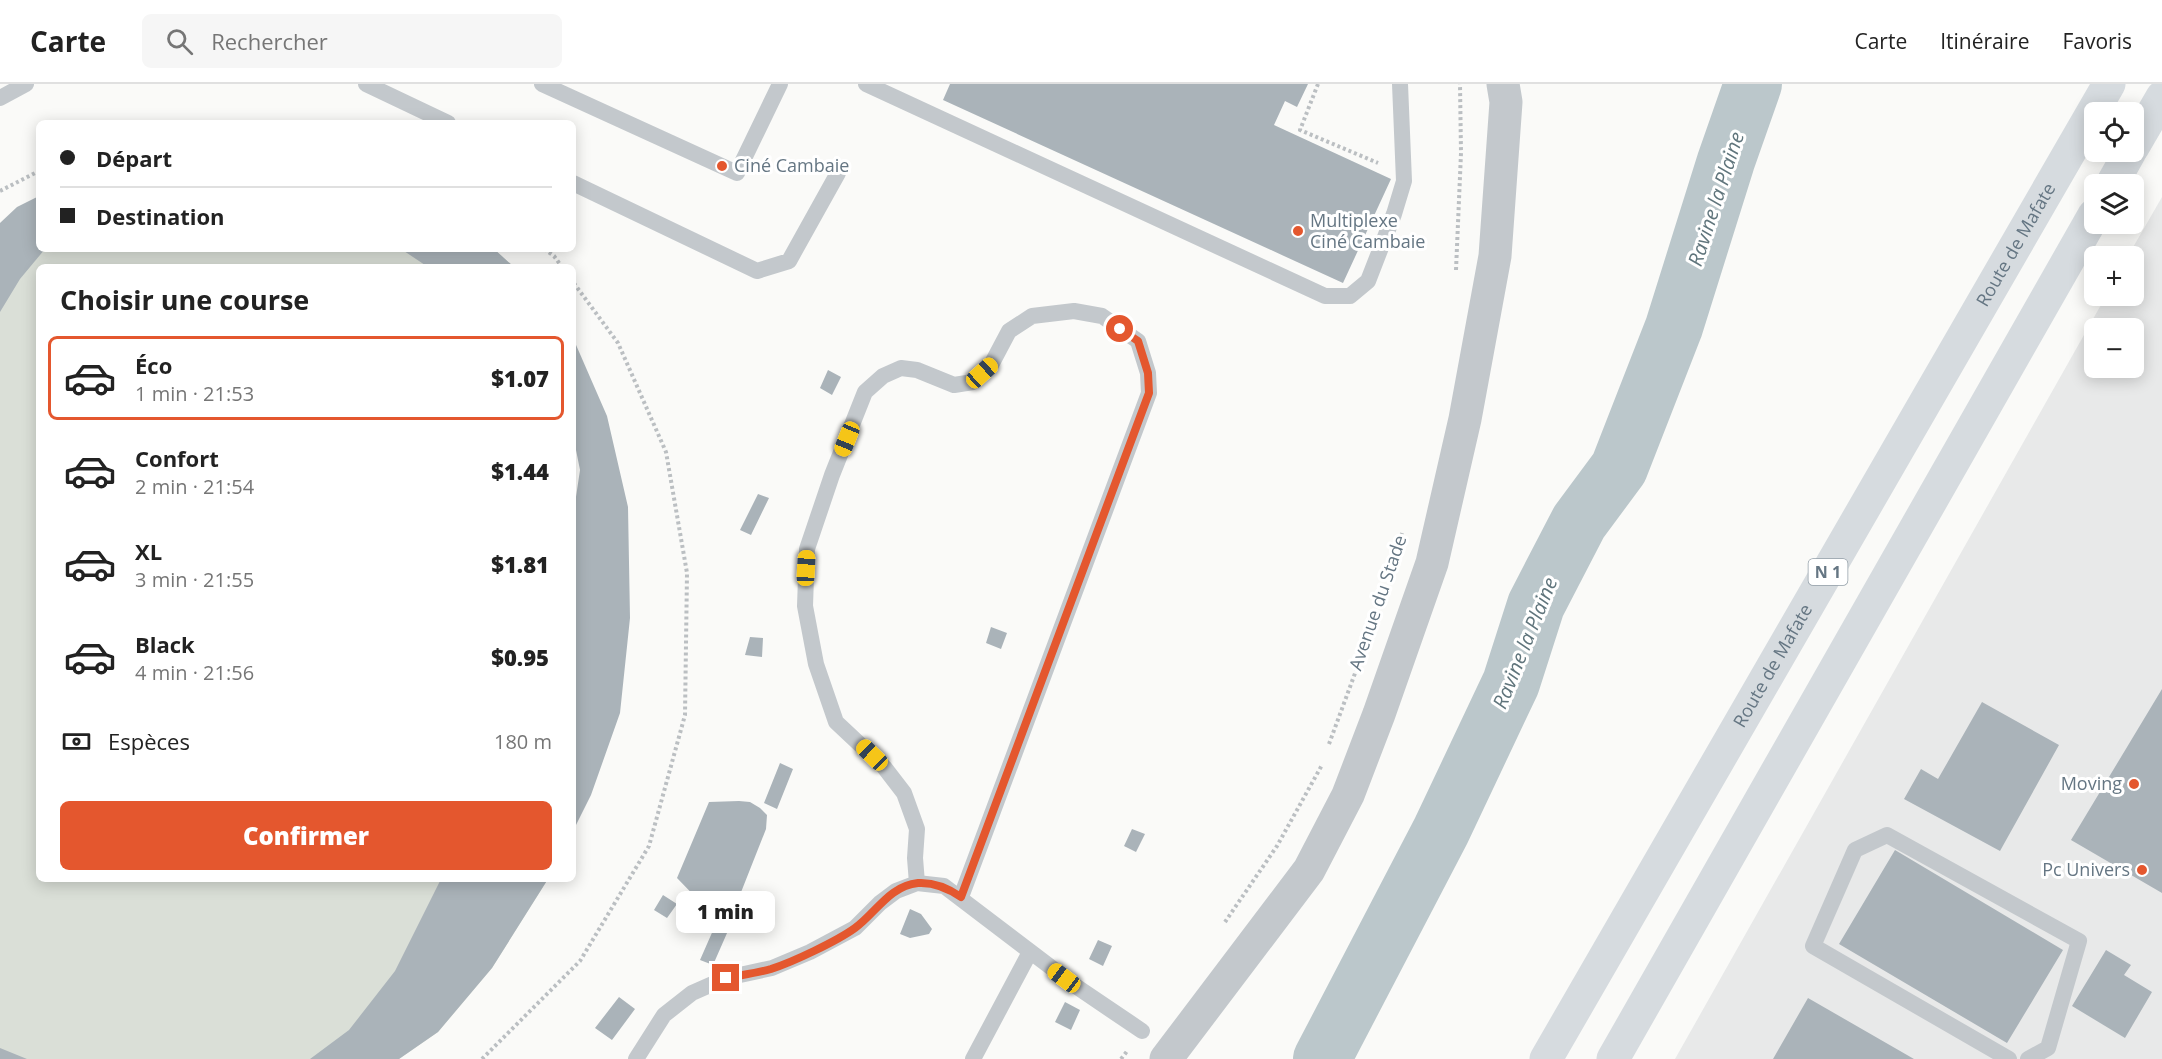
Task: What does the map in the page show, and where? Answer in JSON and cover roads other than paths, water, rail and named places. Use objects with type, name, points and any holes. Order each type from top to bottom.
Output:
[{"type":"highway","name":"Route de Mafate","points":[[1546,1059],[2109,84]]},
{"type":"highway","points":[[2144,128],[2162,97]]},
{"type":"highway","points":[[1613,1059],[2084,233]]},
{"type":"street","name":"Avenue du Stade","points":[[1166,1059],[1309,870],[1352,785],[1432,563],[1465,419],[1495,256],[1506,102],[1503,84]]},
{"type":"lane","points":[[0,98],[26,84]]},
{"type":"lane","points":[[366,84],[442,120]]},
{"type":"lane","points":[[542,84],[737,173],[780,84]]},
{"type":"lane","points":[[866,84],[903,92],[1325,296],[1350,296],[1368,281],[1394,214],[1404,181],[1400,84]]},
{"type":"lane","points":[[576,184],[757,271],[789,261],[838,173]]},
{"type":"lane","points":[[917,883],[915,858],[917,829],[904,793],[884,767],[836,722],[816,664],[805,606],[807,549],[832,475],[866,392],[883,376],[901,368],[917,370],[954,385],[973,382],[991,365],[1009,331],[1032,316],[1074,311],[1102,316],[1138,341],[1148,373],[1149,393],[961,897]]},
{"type":"lane","points":[[2009,1059],[1813,946],[1855,850],[1887,835],[2079,941],[2048,1048],[2028,1059]]},
{"type":"lane","points":[[636,1059],[664,1015],[692,993],[726,978],[772,968],[810,952],[855,928],[880,903],[896,891],[917,883],[944,886],[961,897],[1077,987],[1142,1031]]},
{"type":"lane","points":[[973,1059],[1030,952]]},
{"type":"waterway","name":"Ravine la Plaine","points":[[1322,1059],[1441,831],[1511,683],[1536,605],[1579,522],[1619,468],[1674,327],[1726,161],[1753,84]]},
{"type":"place","name":"Ciné Cambaie","points":[[722,166]]},
{"type":"place","name":"Multiplexe Ciné Cambaie","points":[[1298,231]]},
{"type":"place","name":"Moving","points":[[2134,784]]},
{"type":"place","name":"Pc Univers","points":[[2142,870]]}]
